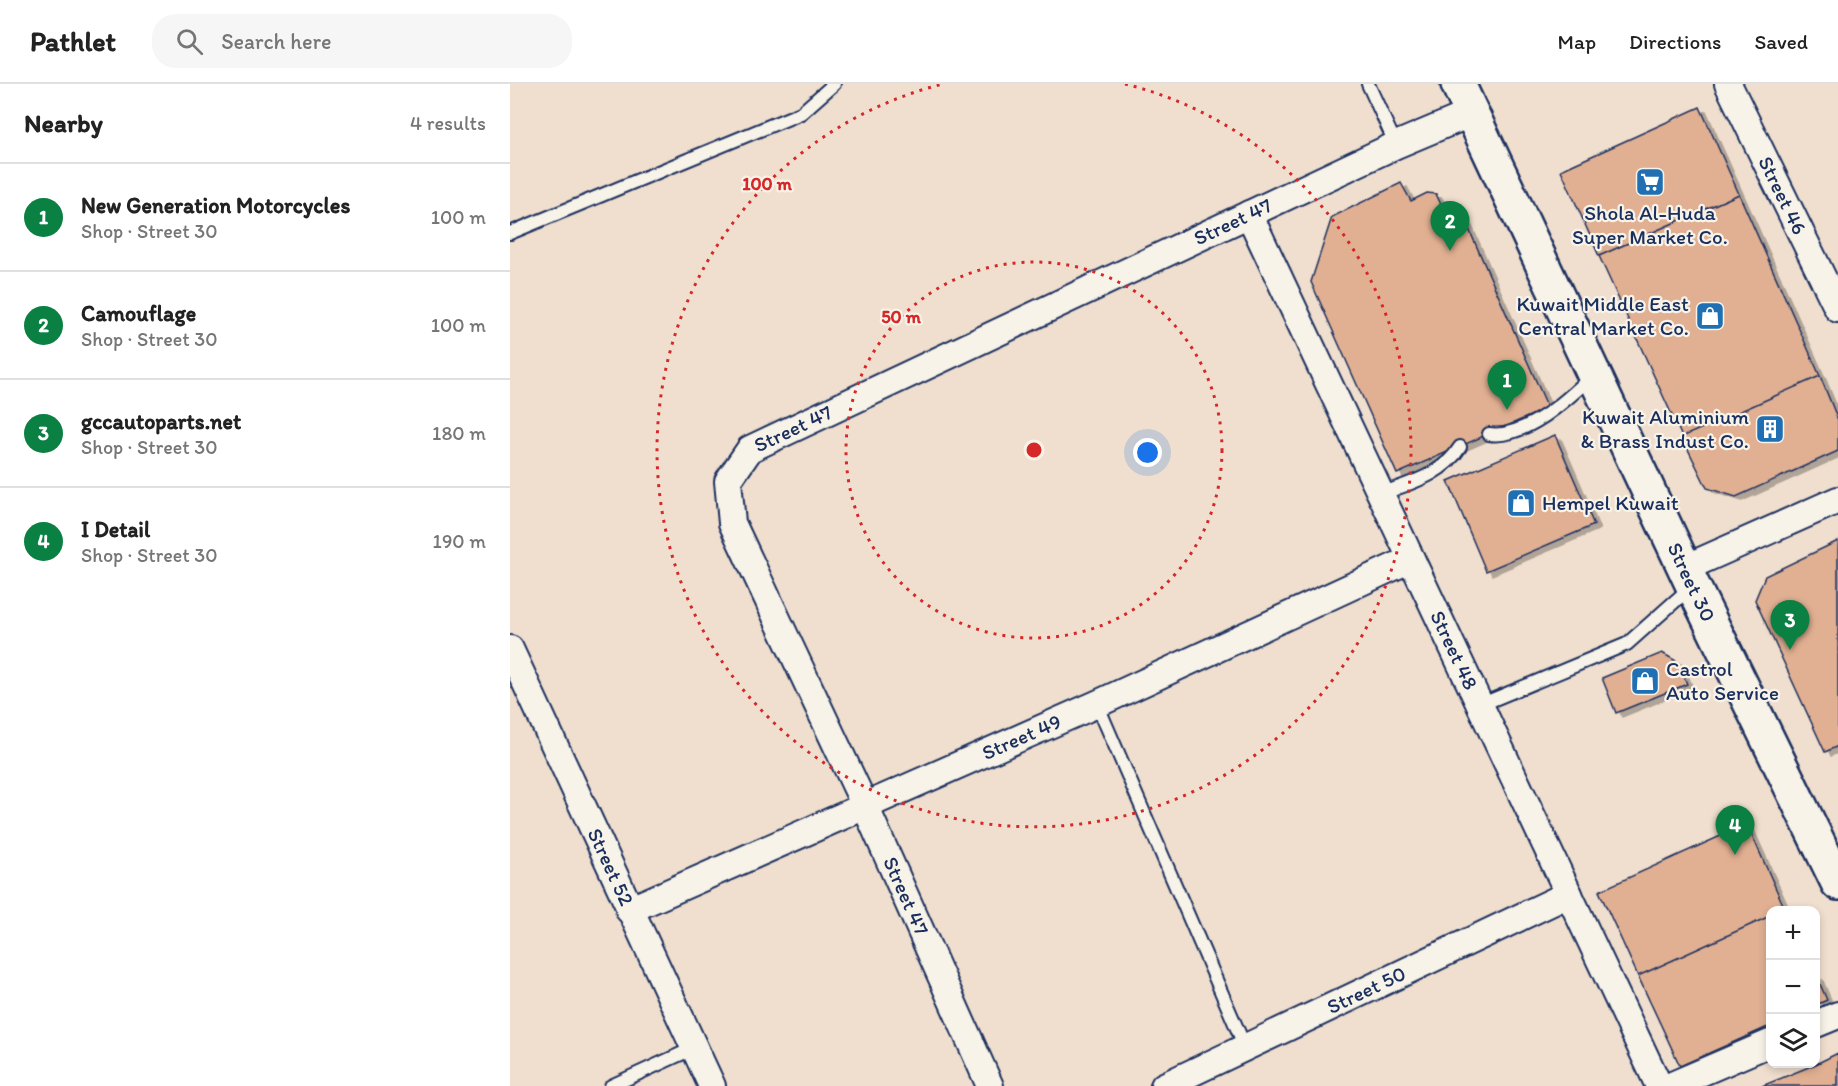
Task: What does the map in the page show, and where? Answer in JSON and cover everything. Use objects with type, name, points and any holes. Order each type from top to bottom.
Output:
[{"type":"street","name":"Street 30","points":[[1458,84],[1689,577],[1838,883]]},
{"type":"street","name":"Street 46","points":[[1728,84],[1831,276],[1838,309]]},
{"type":"street","name":"Street 47","points":[[990,1086],[866,808],[732,523],[729,481],[750,449],[1396,145],[1472,113]]},
{"type":"street","name":"Street 48","points":[[1250,214],[1659,1086]]},
{"type":"street","points":[[1689,577],[1838,500]]},
{"type":"street","name":"Street 49","points":[[629,910],[866,808],[1412,559]]},
{"type":"street","name":"Street 52","points":[[510,649],[712,1086]]},
{"type":"street","name":"Street 50","points":[[1164,1086],[1569,894]]},
{"type":"street","points":[[1820,1022],[1838,1015]]},
{"type":"street","points":[[1671,1086],[1766,1045]]},
{"type":"lane","points":[[510,233],[801,113],[834,84]]},
{"type":"lane","points":[[1368,84],[1396,145]]},
{"type":"lane","points":[[1489,434],[1512,432],[1549,412],[1595,373]]},
{"type":"lane","points":[[1381,494],[1421,479],[1444,466],[1460,447]]},
{"type":"lane","points":[[1480,705],[1627,644],[1689,577]]},
{"type":"lane","points":[[1097,704],[1245,1047]]},
{"type":"lane","points":[[611,1086],[694,1048]]},
{"type":"building","name":"Shola Al-Huda Super Market Co.","points":[[1700,107],[1739,194],[1599,256],[1561,170]]},
{"type":"building","points":[[1401,183],[1411,201],[1427,193],[1436,194],[1447,217],[1461,211],[1548,408],[1397,474],[1311,282],[1332,217]]},
{"type":"building","name":"Kuwait Middle East Central Market Co.","points":[[1739,194],[1820,376],[1682,437],[1599,256]]},
{"type":"building","name":"Kuwait Aluminium & Brass Indust Co.","points":[[1820,376],[1838,420],[1838,451],[1736,497],[1707,488],[1682,437]]},
{"type":"building","name":"Hempel Kuwait","points":[[1555,435],[1594,525],[1486,571],[1448,481]]},
{"type":"building","points":[[1838,541],[1838,746],[1825,752],[1755,600],[1765,576]]},
{"type":"building","name":"Castrol Auto Service","points":[[1662,653],[1678,662],[1687,684],[1616,713],[1602,678]]},
{"type":"building","points":[[1747,824],[1784,906],[1766,906],[1766,918],[1638,976],[1599,891]]},
{"type":"building","points":[[1766,918],[1766,1028],[1680,1066],[1638,976]]},
{"type":"building","points":[[1820,984],[1827,1000],[1820,1003]]},
{"type":"building","points":[[1838,1053],[1838,1086],[1762,1086],[1806,1068],[1820,1068],[1820,1062]]},
{"type":"place","name":"Shola Al-Huda Super Market Co.","points":[[1650,182]]},
{"type":"place","name":"Camouflage","points":[[1450,251]]},
{"type":"place","name":"Kuwait Middle East Central Market Co.","points":[[1710,316]]},
{"type":"place","name":"New Generation Motorcycles","points":[[1507,410]]},
{"type":"place","name":"Kuwait Aluminium & Brass Indust Co.","points":[[1770,429]]},
{"type":"place","name":"Hempel Kuwait","points":[[1521,503]]},
{"type":"place","name":"gccautoparts.net","points":[[1790,650]]},
{"type":"place","name":"Castrol Auto Service","points":[[1645,681]]},
{"type":"place","name":"I Detail","points":[[1735,855]]}]
